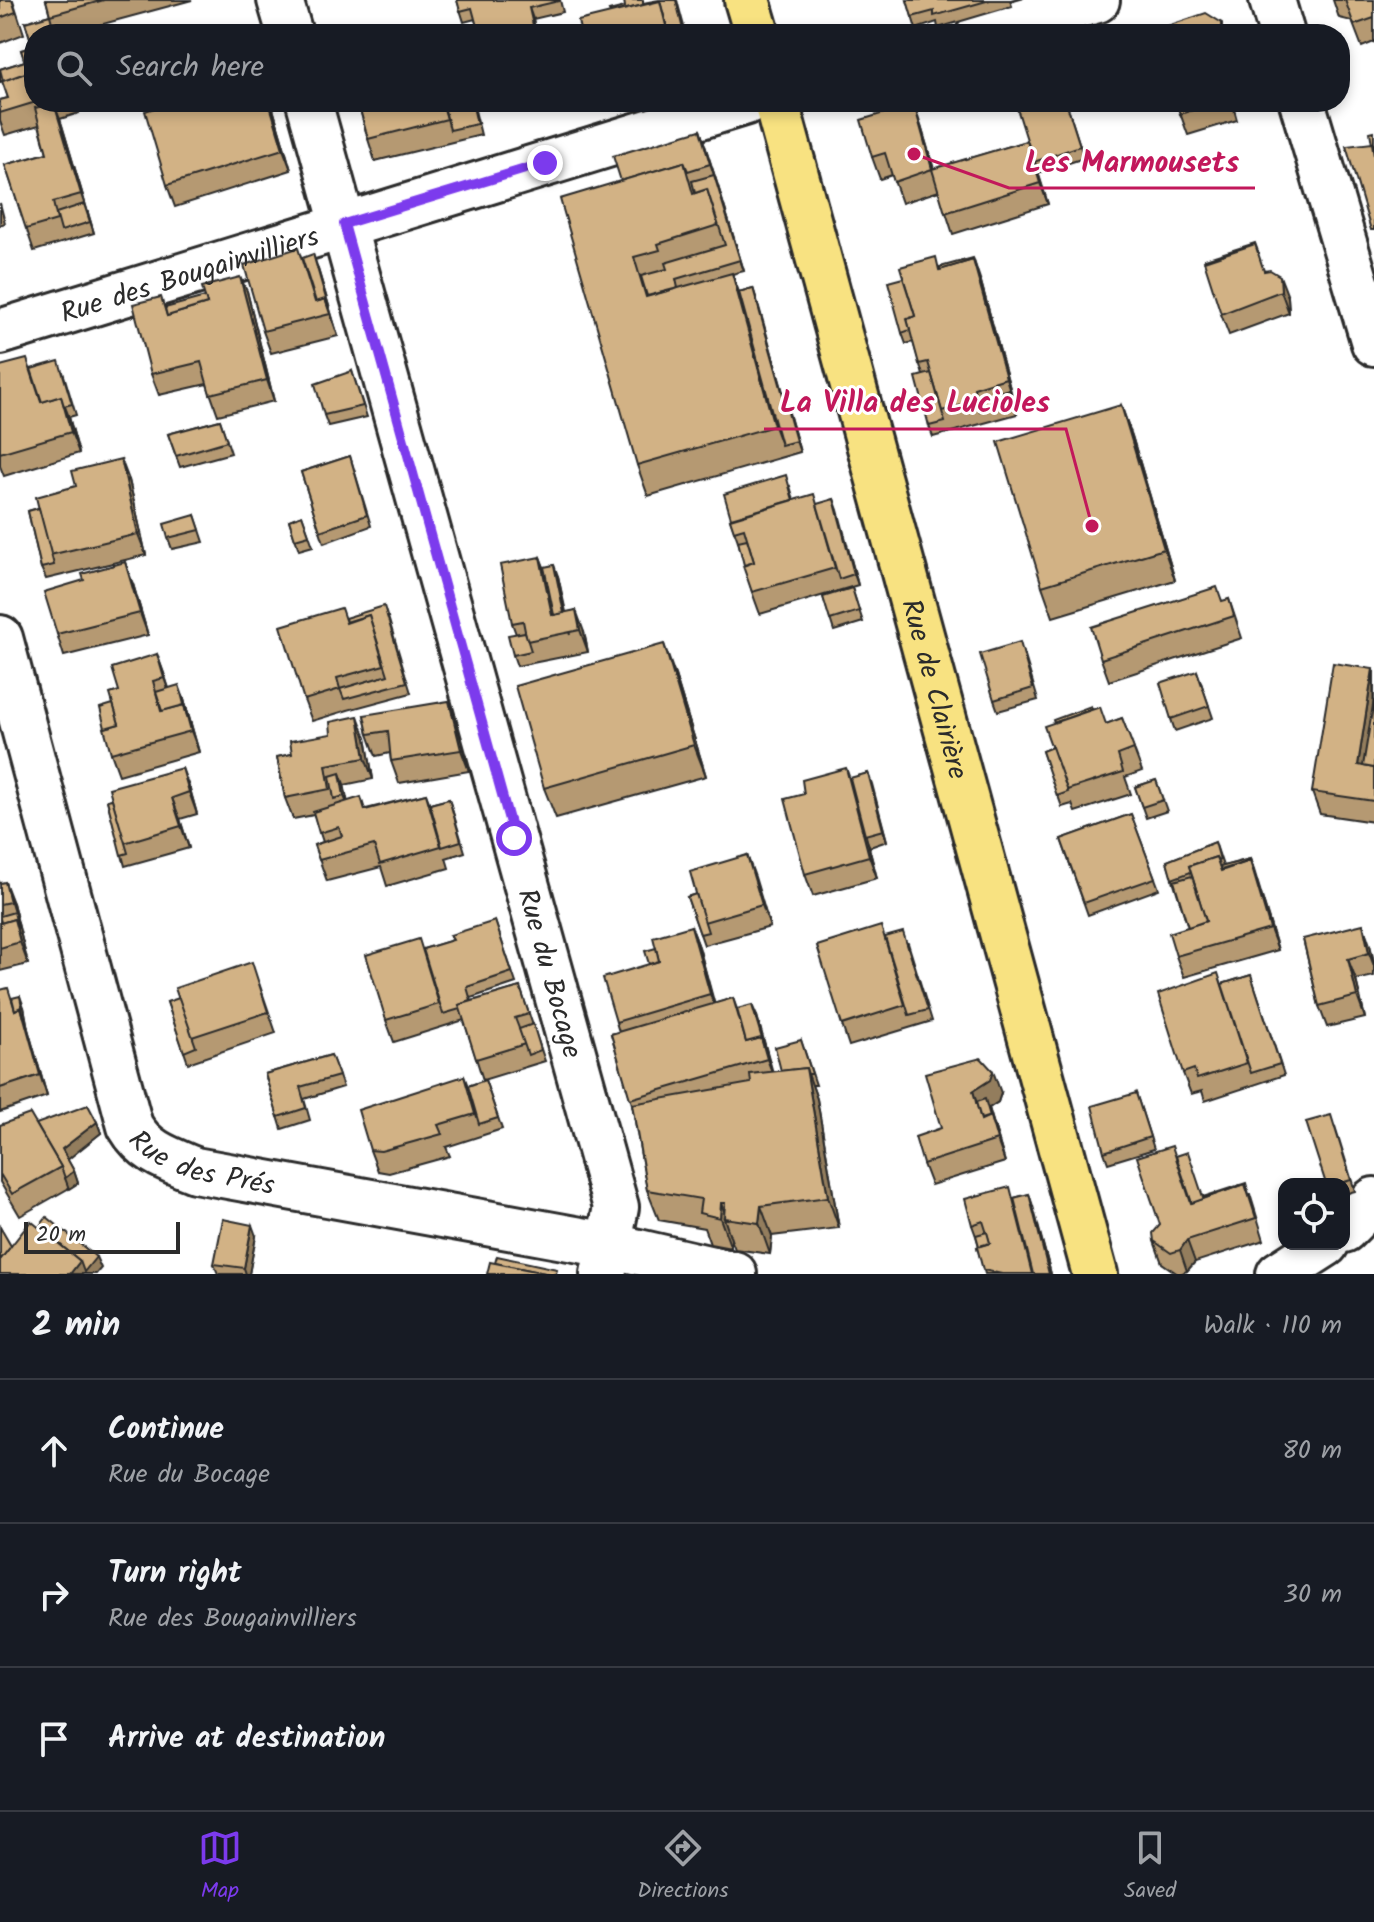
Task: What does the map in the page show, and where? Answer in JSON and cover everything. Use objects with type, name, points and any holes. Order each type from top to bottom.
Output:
[{"type":"main road","points":[[747,0],[754,24]]},
{"type":"main road","name":"Rue de Clairière","points":[[779,112],[1095,1274]]},
{"type":"street","points":[[280,0],[287,24]]},
{"type":"street","points":[[1014,24],[1097,0]]},
{"type":"street","points":[[1272,0],[1279,24]]},
{"type":"street","name":"Rue du Bocage","points":[[312,112],[616,1207],[606,1260]]},
{"type":"street","name":"Rue des Bougainvilliers","points":[[0,332],[713,112]]},
{"type":"street","points":[[1305,112],[1374,343]]},
{"type":"street","name":"Rue des Prés","points":[[0,638],[130,1126],[139,1141],[156,1154],[195,1170],[606,1260],[734,1274]]},
{"type":"street","points":[[1350,1224],[1374,1200]]},
{"type":"street","points":[[1279,1274],[1317,1250]]},
{"type":"building","points":[[0,0],[12,0],[16,12],[0,18]]},
{"type":"building","points":[[46,0],[104,0],[50,15]]},
{"type":"building","points":[[457,0],[559,1],[529,8],[533,24],[476,24],[472,8],[460,11]]},
{"type":"building","points":[[624,0],[643,0],[643,3],[659,0],[676,0],[682,24],[666,24],[660,1],[609,11],[625,7]]},
{"type":"building","points":[[907,0],[990,0],[934,16],[934,11],[912,17]]},
{"type":"building","points":[[1345,0],[1374,0],[1374,18],[1354,25]]},
{"type":"building","points":[[660,1],[666,24],[579,24],[578,21]]},
{"type":"building","points":[[1206,13],[1222,23],[1222,24],[1173,24]]},
{"type":"building","points":[[50,15],[52,24],[26,24]]},
{"type":"building","points":[[24,61],[24,73],[3,81],[0,69]]},
{"type":"building","points":[[24,73],[24,106],[0,113],[0,100],[8,98],[2,81]]},
{"type":"building","points":[[36,112],[57,112],[81,194],[53,202],[57,220],[26,229],[5,165],[47,153]]},
{"type":"building","points":[[145,112],[272,112],[283,149],[167,185]]},
{"type":"building","points":[[361,112],[445,112],[447,119],[368,139]]},
{"type":"building","points":[[446,112],[474,112],[477,124],[450,130]]},
{"type":"building","points":[[888,112],[916,112],[932,169],[894,182],[885,153],[872,157],[861,120]]},
{"type":"building","points":[[1018,112],[1069,112],[1080,146],[1034,162]]},
{"type":"building","points":[[700,130],[710,164],[688,171],[684,162],[621,181],[613,156]]},
{"type":"building","points":[[1374,131],[1374,156],[1370,132]]},
{"type":"building","points":[[1027,141],[1040,183],[945,213],[932,169]]},
{"type":"building","points":[[1372,143],[1374,230],[1371,230],[1346,146]]},
{"type":"building","points":[[684,162],[693,194],[707,189],[718,225],[658,244],[660,250],[634,257],[646,297],[732,273],[774,426],[637,465],[560,199]]},
{"type":"building","points":[[714,175],[740,260],[676,279],[678,288],[647,296],[641,276],[667,269],[665,263],[725,245],[707,189],[695,193],[692,181]]},
{"type":"building","points":[[84,204],[90,222],[61,231],[56,213]]},
{"type":"building","points":[[1255,243],[1259,254],[1255,244],[1205,260],[1205,259]]},
{"type":"building","points":[[1255,244],[1264,271],[1270,270],[1280,276],[1281,291],[1221,314],[1204,261]]},
{"type":"building","points":[[298,248],[315,302],[325,299],[330,314],[263,331],[244,265]]},
{"type":"building","points":[[313,254],[329,309],[325,299],[316,302],[302,258]]},
{"type":"building","points":[[936,257],[939,270],[973,260],[1006,378],[974,388],[976,401],[942,411],[928,362],[919,364],[907,319],[915,316],[900,267]]},
{"type":"building","points":[[973,258],[977,271],[973,260],[940,270],[940,267]]},
{"type":"building","points":[[240,277],[267,380],[210,394],[201,362],[151,374],[133,304],[161,297],[167,316],[207,304],[202,287]]},
{"type":"building","points":[[903,278],[915,316],[907,319],[910,330],[902,333],[888,282]]},
{"type":"building","points":[[753,288],[796,441],[781,445],[739,292]]},
{"type":"building","points":[[205,297],[207,304],[167,316],[165,308]]},
{"type":"building","points":[[27,359],[41,402],[61,396],[71,432],[0,453],[0,366]]},
{"type":"building","points":[[59,361],[72,404],[64,406],[61,396],[42,402],[31,369]]},
{"type":"building","points":[[352,371],[363,406],[324,415],[315,384]]},
{"type":"building","points":[[931,373],[945,422],[929,426],[916,377]]},
{"type":"building","points":[[1009,389],[1013,403],[980,411],[978,398]]},
{"type":"building","points":[[1121,405],[1164,549],[1042,586],[998,442]]},
{"type":"building","points":[[220,420],[227,441],[176,456],[168,434]]},
{"type":"building","points":[[350,456],[367,515],[320,531],[301,472]]},
{"type":"building","points":[[121,459],[138,534],[50,555],[36,497],[76,486],[72,471]]},
{"type":"building","points":[[786,475],[793,500],[731,518],[724,494]]},
{"type":"building","points":[[814,494],[835,568],[752,592],[743,566],[754,562],[744,528],[734,531],[730,519]]},
{"type":"building","points":[[834,499],[854,574],[839,579],[817,504]]},
{"type":"building","points":[[39,508],[54,565],[41,568],[28,511]]},
{"type":"building","points":[[195,515],[200,530],[168,538],[164,524]]},
{"type":"building","points":[[302,515],[309,535],[295,539],[289,520]]},
{"type":"building","points":[[747,539],[754,562],[744,565],[738,541]]},
{"type":"building","points":[[540,557],[552,615],[576,610],[580,630],[527,641],[523,621],[512,623],[500,565]]},
{"type":"building","points":[[125,562],[140,613],[57,634],[44,592],[84,580],[82,574]]},
{"type":"building","points":[[554,565],[564,613],[554,615],[544,567]]},
{"type":"building","points":[[1217,587],[1222,601],[1229,599],[1234,616],[1101,659],[1091,627]]},
{"type":"building","points":[[852,588],[859,611],[830,620],[823,597]]},
{"type":"building","points":[[384,606],[407,682],[344,699],[340,689],[388,675],[369,615],[346,622],[345,618]]},
{"type":"building","points":[[341,608],[346,623],[369,615],[384,665],[337,678],[340,689],[304,700],[281,626]]},
{"type":"building","points":[[525,632],[531,651],[513,655],[508,635]]},
{"type":"building","points":[[1020,642],[1033,688],[994,700],[980,654]]},
{"type":"building","points":[[664,644],[694,745],[544,788],[515,686]]},
{"type":"building","points":[[157,654],[164,678],[153,681],[161,711],[184,705],[191,731],[111,753],[104,728],[119,724],[110,694],[119,691],[112,668]]},
{"type":"building","points":[[1333,663],[1373,669],[1358,765],[1374,768],[1374,801],[1312,792]]},
{"type":"building","points":[[1197,671],[1209,706],[1171,719],[1160,683]]},
{"type":"building","points":[[179,685],[187,716],[184,705],[162,711],[156,692]]},
{"type":"building","points":[[1374,699],[1374,768],[1363,766]]},
{"type":"building","points":[[449,701],[461,750],[391,761],[388,731],[368,734],[364,715]]},
{"type":"building","points":[[113,704],[119,724],[105,728],[100,708]]},
{"type":"building","points":[[1091,706],[1092,709],[1054,723],[1053,720]]},
{"type":"building","points":[[1100,707],[1106,724],[1122,718],[1134,749],[1118,755],[1123,772],[1067,790],[1044,726]]},
{"type":"building","points":[[358,716],[365,758],[326,765],[330,789],[285,798],[277,757],[292,754],[290,741],[331,734],[330,722]]},
{"type":"building","points":[[1052,747],[1068,792],[1057,796],[1042,751]]},
{"type":"building","points":[[182,768],[189,792],[172,798],[181,826],[124,843],[109,788]]},
{"type":"building","points":[[846,768],[869,856],[805,874],[785,799],[804,794],[802,780]]},
{"type":"building","points":[[340,773],[344,796],[334,799],[330,776]]},
{"type":"building","points":[[868,773],[883,830],[865,835],[850,778]]},
{"type":"building","points":[[1156,780],[1163,800],[1142,807],[1135,787]]},
{"type":"building","points":[[426,794],[441,846],[380,864],[374,845],[319,860],[314,845],[342,836],[339,827],[319,833],[313,812],[361,797],[365,810]]},
{"type":"building","points":[[112,799],[128,853],[121,855],[107,800]]},
{"type":"building","points":[[449,799],[461,841],[442,847],[430,804]]},
{"type":"building","points":[[1131,814],[1155,878],[1084,903],[1061,839]]},
{"type":"building","points":[[1215,842],[1220,860],[1216,857],[1189,866],[1191,872],[1172,879],[1167,861]]},
{"type":"building","points":[[747,855],[762,905],[704,922],[690,872]]},
{"type":"building","points":[[1216,857],[1221,871],[1250,861],[1270,929],[1176,956],[1169,933],[1206,921],[1189,866]]},
{"type":"building","points":[[1250,859],[1254,872],[1250,861],[1221,870],[1220,867]]},
{"type":"building","points":[[1192,876],[1206,921],[1188,927],[1174,881]]},
{"type":"building","points":[[5,882],[10,902],[0,904],[0,883]]},
{"type":"building","points":[[696,894],[708,932],[700,934],[687,897]]},
{"type":"building","points":[[14,912],[18,929],[14,919],[1,923],[0,916]]},
{"type":"building","points":[[14,919],[20,942],[0,948],[0,920],[1,923]]},
{"type":"building","points":[[495,921],[512,972],[467,987],[471,1001],[459,1005],[460,1009],[443,1014],[423,949],[453,940],[450,935]]},
{"type":"building","points":[[1363,924],[1369,953],[1348,959],[1357,996],[1319,1006],[1303,939]]},
{"type":"building","points":[[691,926],[710,994],[616,1022],[603,978],[659,961],[653,937]]},
{"type":"building","points":[[881,926],[905,1005],[842,1025],[817,946]]},
{"type":"building","points":[[903,932],[928,1010],[909,1015],[885,937]]},
{"type":"building","points":[[419,939],[439,1004],[386,1020],[366,955]]},
{"type":"building","points":[[656,948],[659,961],[649,964],[645,951]]},
{"type":"building","points":[[252,962],[268,1012],[192,1037],[175,988]]},
{"type":"building","points":[[1218,973],[1247,1063],[1197,1079],[1194,1069],[1183,1073],[1158,994]]},
{"type":"building","points":[[1251,975],[1280,1064],[1251,1073],[1222,984]]},
{"type":"building","points":[[520,987],[529,1014],[515,1018],[525,1044],[476,1059],[459,1005]]},
{"type":"building","points":[[8,988],[15,1010],[21,1007],[40,1075],[0,1088],[0,990]]},
{"type":"building","points":[[20,996],[24,1018],[21,1007],[15,1010],[12,998]]},
{"type":"building","points":[[179,998],[196,1047],[184,1052],[167,1002]]},
{"type":"building","points":[[733,998],[746,1042],[761,1038],[767,1059],[630,1099],[611,1034]]},
{"type":"building","points":[[752,1005],[765,1049],[761,1038],[746,1042],[737,1009]]},
{"type":"building","points":[[533,1024],[541,1050],[528,1055],[519,1029]]},
{"type":"building","points":[[801,1040],[812,1074],[808,1074],[806,1068],[781,1071],[775,1047]]},
{"type":"building","points":[[331,1055],[339,1076],[300,1087],[306,1108],[278,1117],[265,1074]]},
{"type":"building","points":[[981,1058],[993,1071],[990,1080],[973,1091],[981,1120],[990,1116],[997,1140],[923,1164],[915,1137],[941,1128],[925,1073]]},
{"type":"building","points":[[806,1068],[828,1197],[761,1206],[759,1223],[724,1218],[725,1203],[721,1203],[720,1218],[699,1213],[701,1199],[647,1190],[632,1104],[751,1083],[750,1074]]},
{"type":"building","points":[[464,1076],[475,1114],[438,1125],[442,1134],[381,1151],[370,1150],[358,1110]]},
{"type":"building","points":[[485,1080],[498,1118],[479,1124],[468,1086]]},
{"type":"building","points":[[1136,1093],[1150,1137],[1104,1152],[1092,1106]]},
{"type":"building","points":[[985,1099],[990,1116],[981,1119],[976,1102]]},
{"type":"building","points":[[88,1105],[97,1122],[62,1149],[74,1171],[65,1178],[36,1124]]},
{"type":"building","points":[[30,1114],[61,1167],[12,1194],[0,1174],[0,1125]]},
{"type":"building","points":[[1331,1115],[1351,1180],[1324,1178],[1306,1122]]},
{"type":"building","points":[[1172,1146],[1191,1203],[1245,1184],[1256,1218],[1187,1240],[1180,1250],[1171,1253],[1154,1241],[1153,1233],[1160,1225],[1137,1157]]},
{"type":"building","points":[[1188,1152],[1203,1197],[1246,1183],[1249,1194],[1245,1184],[1192,1203],[1176,1156]]},
{"type":"building","points":[[1010,1187],[1032,1274],[1002,1274],[983,1270],[977,1247],[990,1243],[983,1221],[972,1225],[965,1199]]},
{"type":"building","points":[[1029,1194],[1049,1274],[1033,1274],[1014,1198]]},
{"type":"building","points":[[47,1217],[96,1257],[84,1272],[80,1261],[39,1227]]},
{"type":"building","points":[[223,1219],[252,1225],[244,1268],[214,1264]]},
{"type":"building","points":[[31,1221],[80,1261],[70,1274],[0,1274],[0,1260]]},
{"type":"building","points":[[0,1227],[11,1246],[0,1260]]},
{"type":"building","points":[[987,1232],[990,1243],[979,1246],[976,1235]]},
{"type":"building","points":[[497,1256],[557,1269],[556,1274],[495,1263]]},
{"type":"building","points":[[490,1262],[550,1274],[487,1274]]},
{"type":"place","name":"Les Marmousets","points":[[914,154]]},
{"type":"place","name":"La Villa des Lucioles","points":[[1092,526]]},
{"type":"route","points":[[514,838],[344,224],[545,163]]}]
